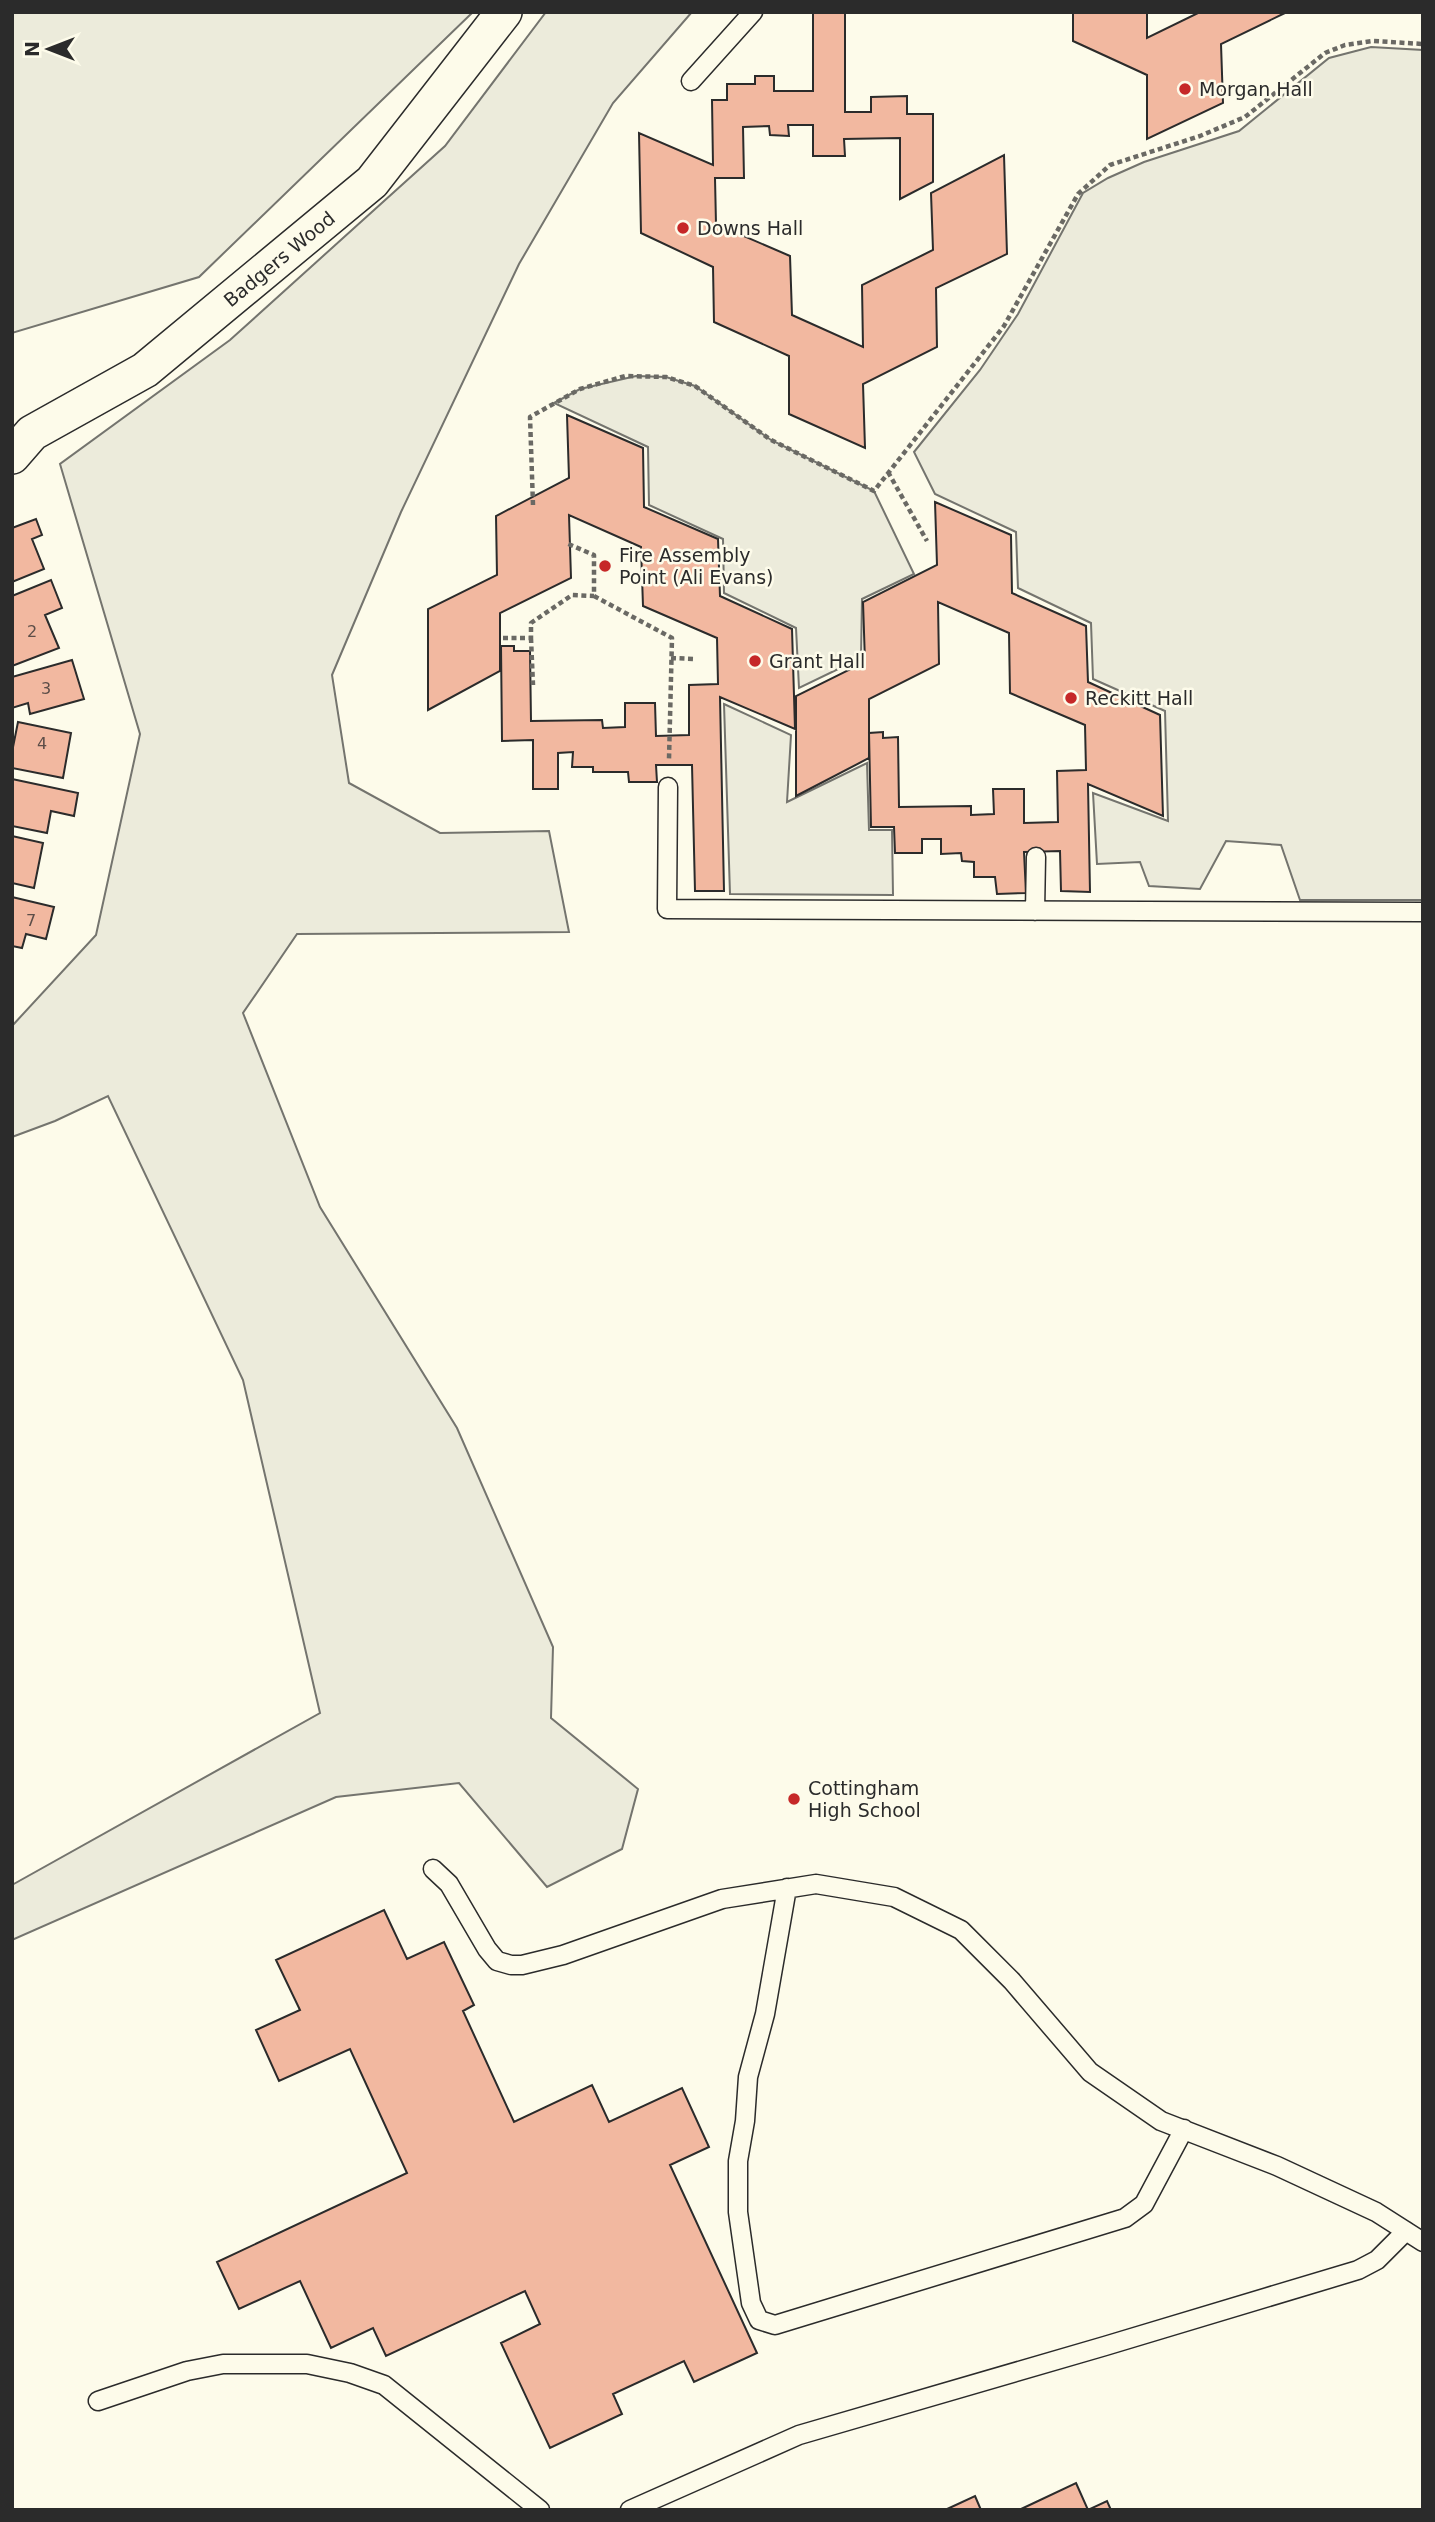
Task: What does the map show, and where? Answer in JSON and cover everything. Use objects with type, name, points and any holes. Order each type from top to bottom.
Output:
[{"type":"street","name":"Badgers Wood","points":[[12,456],[32,433],[145,370],[372,182],[504,12]]},
{"type":"lane","points":[[691,81],[753,12]]},
{"type":"lane","points":[[668,787],[667,909],[1423,912]]},
{"type":"lane","points":[[1035,911],[1036,857]]},
{"type":"lane","points":[[433,1869],[449,1884],[487,1949],[497,1961],[511,1965],[563,1955],[722,1899],[816,1884],[894,1897],[961,1930],[1012,1982],[1090,2072],[1161,2121],[1277,2166],[1376,2212],[1423,2242]]},
{"type":"lane","points":[[787,1888],[765,2014],[748,2077],[745,2121],[738,2161],[738,2212],[751,2303],[759,2320],[775,2325],[1125,2218],[1144,2204],[1184,2129]]},
{"type":"lane","points":[[630,2510],[799,2435],[1358,2270],[1377,2260],[1406,2231]]},
{"type":"lane","points":[[97,2401],[187,2371],[223,2364],[307,2364],[350,2373],[384,2385],[540,2510]]},
{"type":"path","points":[[533,505],[530,417],[580,389],[625,376],[666,377],[695,386],[771,440],[874,491],[1004,326],[1078,194],[1110,165],[1200,136],[1245,117],[1325,53],[1345,45],[1373,41],[1423,44]]},
{"type":"path","points":[[888,472],[927,541]]},
{"type":"path","points":[[566,543],[594,555],[594,596]]},
{"type":"path","points":[[533,685],[531,623],[572,595],[594,596],[672,639],[668,787]]},
{"type":"path","points":[[503,638],[531,638]]},
{"type":"path","points":[[671,658],[696,659]]},
{"type":"shaded area","points":[[12,12],[473,12],[199,277],[12,333]]},
{"type":"shaded area","points":[[546,12],[692,12],[613,103],[519,264],[401,512],[332,675],[349,783],[440,833],[549,831],[569,932],[297,934],[243,1013],[320,1207],[457,1428],[553,1647],[551,1718],[638,1789],[622,1849],[547,1887],[459,1783],[336,1797],[12,1940],[12,1885],[320,1713],[243,1380],[108,1096],[55,1121],[12,1137],[12,1026],[96,935],[140,734],[60,464],[230,340],[445,146]]},
{"type":"shaded area","points":[[1371,47],[1423,50],[1423,900],[1300,900],[1281,845],[1226,841],[1200,889],[1149,886],[1140,862],[1097,864],[1093,793],[1168,821],[1165,711],[1093,679],[1091,623],[1018,588],[1016,532],[935,494],[914,452],[980,370],[1018,314],[1083,193],[1144,162],[1239,131],[1329,58]]},
{"type":"shaded area","points":[[636,376],[666,377],[695,386],[771,440],[874,491],[914,574],[862,599],[861,658],[799,688],[796,628],[724,593],[723,539],[649,505],[648,447],[554,403],[580,389]]},
{"type":"shaded area","points":[[724,704],[791,735],[787,802],[867,763],[869,830],[892,830],[893,895],[730,894]]},
{"type":"building","name":"Downs Hall","points":[[813,12],[845,12],[845,112],[871,112],[871,97],[907,96],[907,114],[933,114],[933,182],[900,199],[900,138],[844,139],[845,156],[813,156],[813,125],[788,125],[789,136],[770,135],[769,126],[743,127],[744,178],[715,178],[716,224],[790,256],[792,315],[863,347],[862,285],[933,250],[931,193],[1004,155],[1007,254],[936,288],[937,347],[863,384],[865,448],[789,414],[789,356],[714,322],[713,267],[641,233],[639,133],[713,165],[712,100],[727,100],[727,84],[755,84],[755,76],[774,76],[774,91],[813,91]]},
{"type":"building","name":"Morgan Hall","points":[[1073,12],[1147,12],[1147,38],[1200,12],[1287,12],[1221,44],[1223,103],[1147,139],[1147,75],[1073,41]]},
{"type":"building","name":"Grant Hall","points":[[567,415],[643,448],[644,507],[718,539],[720,596],[792,629],[795,729],[720,697],[724,891],[695,891],[692,765],[656,765],[657,782],[629,782],[628,772],[593,772],[593,767],[572,767],[573,752],[558,753],[558,789],[533,789],[533,740],[502,741],[501,646],[514,646],[514,651],[530,651],[531,721],[602,720],[603,728],[625,727],[625,703],[655,703],[656,736],[689,735],[689,685],[718,684],[717,638],[643,606],[641,547],[569,515],[571,578],[500,613],[500,671],[428,710],[428,609],[497,575],[496,516],[569,478]]},
{"type":"building","name":"Reckitt Hall","points":[[935,502],[1011,535],[1012,593],[1086,626],[1088,682],[1160,715],[1163,816],[1088,784],[1090,892],[1061,891],[1060,851],[1024,852],[1026,893],[997,894],[995,877],[974,877],[974,862],[962,861],[961,853],[941,854],[941,839],[922,839],[922,853],[895,853],[894,827],[871,827],[869,733],[869,758],[796,796],[796,696],[865,662],[863,602],[937,565]],"holes":[[[938,602],[1009,633],[1010,693],[1085,725],[1086,770],[1057,771],[1058,822],[1024,823],[1024,789],[993,789],[994,814],[971,815],[971,806],[899,807],[898,737],[883,738],[883,732],[869,733],[869,699],[939,664]]]},
{"type":"building","points":[[36,519],[42,535],[32,539],[44,569],[12,582],[12,528]]},
{"type":"building","points":[[51,580],[62,608],[45,615],[59,648],[12,666],[12,596]]},
{"type":"building","points":[[72,660],[84,699],[30,714],[28,703],[12,708],[12,677]]},
{"type":"building","points":[[18,722],[71,733],[63,778],[12,768]]},
{"type":"building","points":[[12,779],[78,793],[74,816],[51,811],[47,833],[12,826]]},
{"type":"building","points":[[12,836],[43,843],[34,888],[12,883]]},
{"type":"building","points":[[12,897],[54,907],[46,939],[26,934],[22,948],[12,946]]},
{"type":"building","points":[[384,1910],[407,1959],[444,1942],[474,2005],[463,2011],[514,2122],[592,2085],[609,2122],[682,2088],[709,2147],[670,2165],[757,2353],[694,2382],[684,2361],[613,2394],[622,2414],[550,2448],[501,2343],[540,2324],[525,2291],[386,2356],[373,2328],[331,2348],[300,2281],[239,2309],[217,2262],[407,2173],[350,2049],[279,2081],[256,2030],[300,2010],[276,1960]]},
{"type":"building","points":[[1076,2483],[1088,2510],[1019,2510]]},
{"type":"building","points":[[975,2496],[981,2510],[945,2510]]},
{"type":"building","points":[[1107,2501],[1111,2510],[1088,2510]]},
{"type":"place","name":"Morgan Hall","points":[[1185,89]]},
{"type":"place","name":"Downs Hall","points":[[683,228]]},
{"type":"place","name":"Fire Assembly Point (Ali Evans)","points":[[605,566]]},
{"type":"place","name":"Grant Hall","points":[[755,661]]},
{"type":"place","name":"Reckitt Hall","points":[[1071,698]]},
{"type":"place","name":"Cottingham High School","points":[[794,1799]]}]
